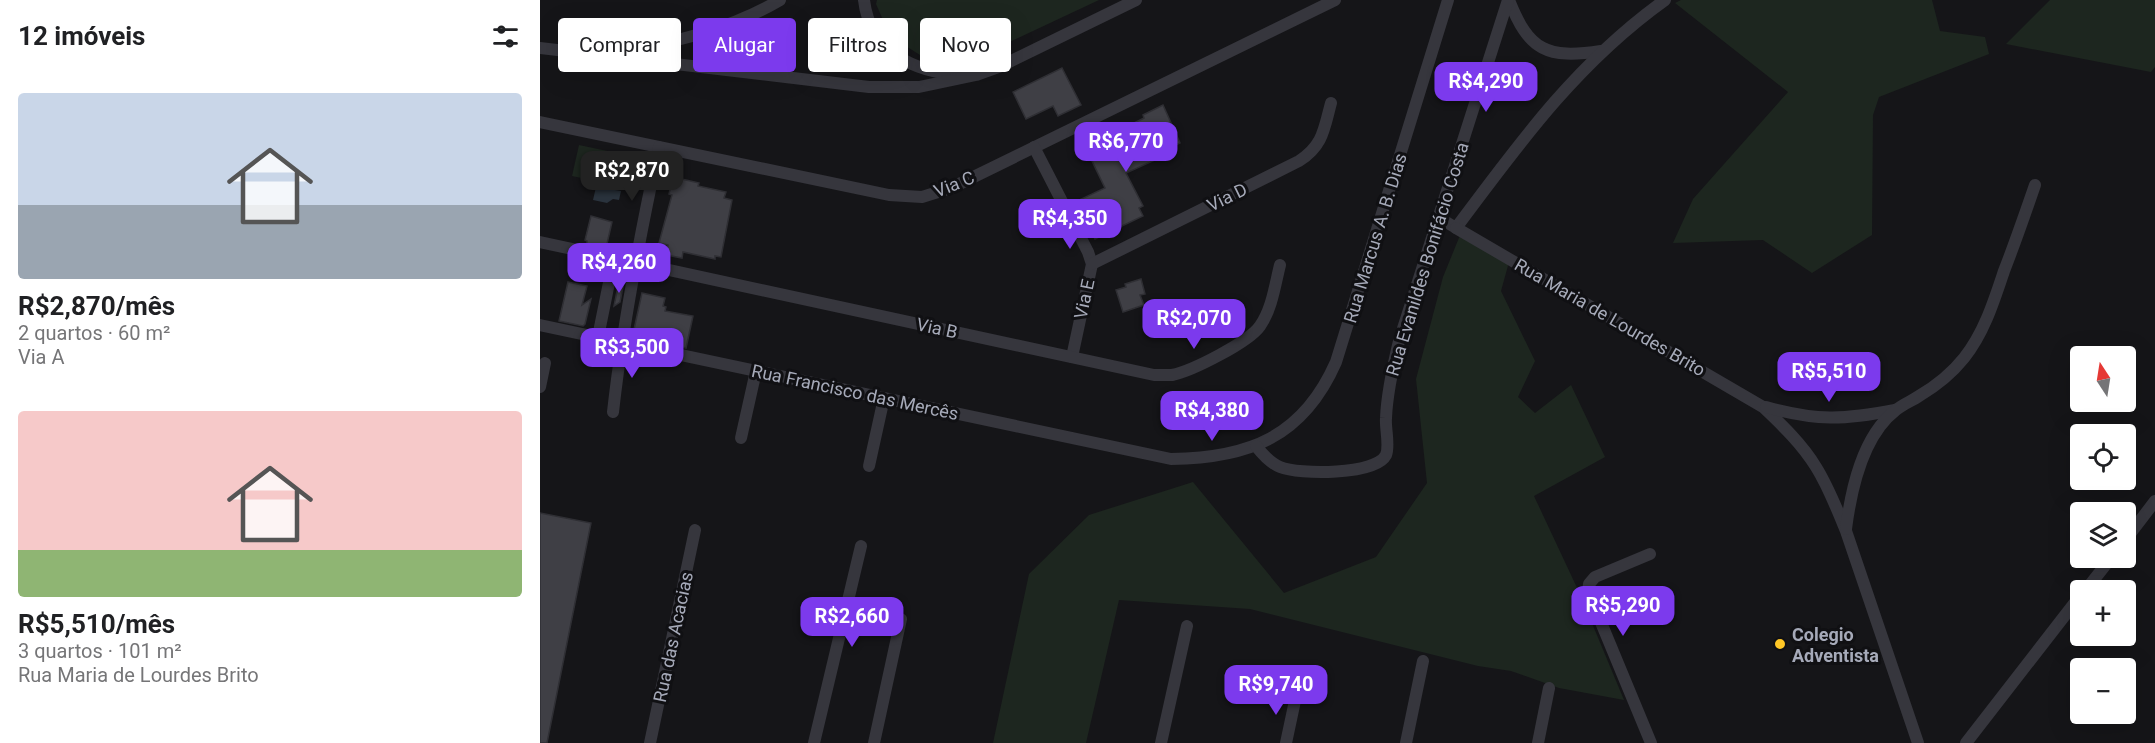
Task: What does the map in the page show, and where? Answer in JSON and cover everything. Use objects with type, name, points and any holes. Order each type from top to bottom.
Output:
[{"type":"street","points":[[681,40],[730,25],[780,0]]},
{"type":"street","points":[[864,0],[871,26],[884,45],[903,61],[928,71],[976,75]]},
{"type":"street","points":[[681,64],[869,87],[919,87],[976,75],[1001,66],[1136,0]]},
{"type":"street","name":"Via C","points":[[540,122],[903,197],[922,197],[951,188],[1335,0]]},
{"type":"street","name":"Rua Marcus A. B. Dias","points":[[1170,459],[1218,456],[1256,446],[1278,434],[1299,418],[1328,381],[1336,362],[1448,0]]},
{"type":"street","points":[[1508,0],[1526,35],[1539,46],[1559,54],[1577,55],[1601,51]]},
{"type":"street","name":"Rua Evanildes Bonifácio Costa","points":[[1256,446],[1266,459],[1281,468],[1308,473],[1372,466],[1383,460],[1387,452],[1386,418],[1391,372],[1399,341],[1508,0]]},
{"type":"street","points":[[1456,228],[1557,97],[1601,51],[1665,0]]},
{"type":"street","points":[[540,48],[558,50]]},
{"type":"street","name":"Via D","points":[[1092,264],[1311,154],[1323,136],[1331,104]]},
{"type":"street","points":[[613,412],[621,342],[659,147]]},
{"type":"street","name":"Via E","points":[[1034,147],[1089,252],[1092,264],[1072,357]]},
{"type":"street","points":[[1846,531],[1850,497],[1867,449],[1880,428],[1895,410],[1944,378],[1964,357],[1979,333],[1992,306],[2035,185]]},
{"type":"street","name":"Rua Maria de Lourdes Brito","points":[[1438,217],[1763,407],[1787,431],[1815,465],[1846,531],[1918,743]]},
{"type":"street","name":"Via B","points":[[540,242],[1154,375],[1172,375],[1187,370],[1244,342],[1253,335],[1266,315],[1280,265]]},
{"type":"street","points":[[598,338],[614,258]]},
{"type":"street","name":"Rua Francisco das Mercês","points":[[540,325],[1170,459]]},
{"type":"street","points":[[540,387],[545,363]]},
{"type":"street","points":[[741,438],[756,371]]},
{"type":"street","points":[[869,466],[884,398]]},
{"type":"street","name":"Rua Maria de Lourdes Brito","points":[[1763,407],[1814,418],[1840,419],[1895,410]]},
{"type":"street","points":[[2136,525],[2154,501]]},
{"type":"street","name":"Rua das Acacias","points":[[650,743],[695,530]]},
{"type":"street","points":[[814,743],[861,546]]},
{"type":"street","points":[[1650,554],[1594,577],[1589,584],[1588,591],[1651,743]]},
{"type":"street","points":[[2094,580],[2103,568]]},
{"type":"street","points":[[1966,743],[2070,609]]},
{"type":"street","points":[[874,743],[901,619]]},
{"type":"street","points":[[1161,743],[1187,626]]},
{"type":"street","points":[[1406,743],[1423,661]]},
{"type":"street","points":[[1538,743],[1549,688]]},
{"type":"street","points":[[1286,743],[1296,696]]},
{"type":"shaded area","points":[[877,0],[1099,0],[1011,41],[1011,18],[920,18],[920,55],[908,47],[908,18],[882,18],[876,4]]},
{"type":"shaded area","points":[[1681,0],[1932,0],[1940,31],[1985,37],[1989,54],[1879,97],[1873,115],[1872,235],[1812,273],[1763,240],[1673,243],[1693,199],[1788,92],[1675,3]]},
{"type":"shaded area","points":[[2050,0],[2155,0],[2155,67],[2151,72],[2006,44]]},
{"type":"shaded area","points":[[579,145],[631,156],[624,187],[572,176]]},
{"type":"shaded area","points":[[596,187],[621,191],[619,200],[613,199],[607,203],[593,200]]},
{"type":"shaded area","points":[[1463,228],[1509,262],[1501,291],[1535,361],[1518,397],[1535,413],[1571,385],[1605,457],[1534,496],[1579,592],[1624,700],[1559,688],[1511,671],[1478,666],[1250,609],[1119,600],[1086,743],[993,743],[1029,574],[1089,515],[1193,482],[1284,593],[1376,557],[1427,483],[1416,379],[1443,277]]},
{"type":"building","points":[[1062,68],[1081,105],[1058,116],[1053,106],[1026,119],[1013,92]]},
{"type":"building","points":[[1163,105],[1180,143],[1153,156],[1155,160],[1126,173],[1143,206],[1139,208],[1143,216],[1095,239],[1077,201],[1105,188],[1092,161],[1123,147],[1116,132],[1144,118],[1143,115]]},
{"type":"building","points":[[673,177],[699,183],[698,186],[726,192],[724,198],[732,200],[721,257],[715,256],[715,259],[683,252],[682,258],[666,255],[668,245],[659,243],[672,195],[669,194]]},
{"type":"building","points":[[591,216],[612,222],[606,248],[587,244],[585,240]]},
{"type":"building","points":[[1141,279],[1145,294],[1140,295],[1144,305],[1123,312],[1116,290],[1126,287],[1125,284]]},
{"type":"building","points":[[619,281],[623,287],[620,302],[614,306]]},
{"type":"building","points":[[568,282],[587,286],[582,305],[591,299],[583,326],[559,321]]},
{"type":"building","points":[[642,293],[665,298],[663,306],[666,307],[665,311],[693,316],[686,348],[633,334]]},
{"type":"building","points":[[540,513],[591,523],[547,743],[540,743]]},
{"type":"place","name":"Colegio Adventista","points":[[1780,644]]}]
